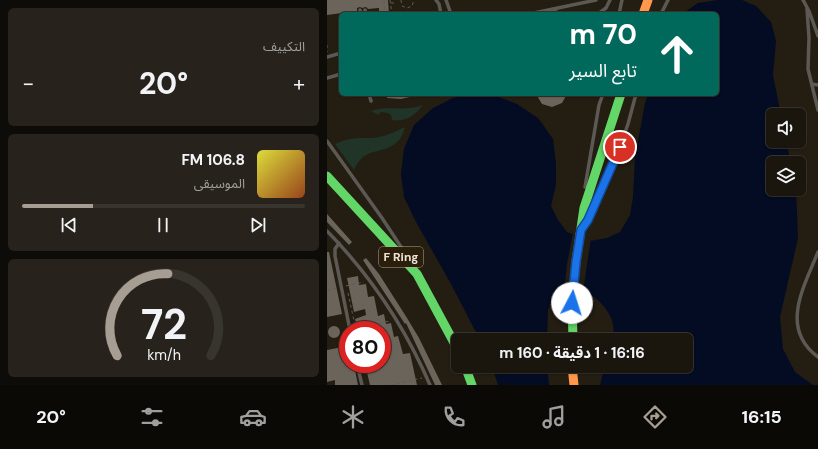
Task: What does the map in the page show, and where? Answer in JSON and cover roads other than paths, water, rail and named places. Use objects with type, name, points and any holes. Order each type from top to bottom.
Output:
[{"type":"highway","points":[[644,12],[647,0]]},
{"type":"highway","points":[[573,333],[572,303],[584,208],[620,96]]},
{"type":"highway","name":"F Ring","points":[[327,176],[417,274],[451,336]]},
{"type":"highway","points":[[468,373],[472,385]]},
{"type":"highway","points":[[573,373],[574,385]]},
{"type":"lane","points":[[436,0],[439,4],[441,12]]},
{"type":"lane","points":[[446,0],[450,12]]},
{"type":"lane","points":[[538,12],[596,0]]},
{"type":"lane","points":[[601,12],[606,8],[610,0]]},
{"type":"lane","points":[[619,12],[622,0]]},
{"type":"lane","points":[[662,12],[668,0]]},
{"type":"lane","points":[[803,0],[809,11],[818,36]]},
{"type":"lane","points":[[807,8],[809,38],[808,64],[818,110]]},
{"type":"lane","points":[[551,9],[557,12]]},
{"type":"lane","points":[[327,56],[339,54]]},
{"type":"lane","points":[[327,78],[339,75]]},
{"type":"lane","points":[[812,84],[818,85]]},
{"type":"lane","points":[[370,96],[371,101]]},
{"type":"lane","points":[[584,208],[586,183],[599,105],[599,96]]},
{"type":"lane","points":[[599,105],[602,96]]},
{"type":"lane","points":[[581,234],[615,159],[628,124],[635,96]]},
{"type":"lane","points":[[327,141],[382,218],[409,258],[417,274]]},
{"type":"lane","points":[[327,230],[366,275],[390,308],[413,348],[430,385]]},
{"type":"lane","points":[[339,243],[335,248],[335,252],[348,321]]},
{"type":"lane","points":[[818,252],[801,296],[797,314],[799,331],[810,350],[818,357]]},
{"type":"lane","points":[[810,350],[818,352]]},
{"type":"lane","points":[[359,373],[362,385]]},
{"type":"water","points":[[718,0],[742,0],[756,6],[771,22],[776,41],[773,75],[780,108],[766,108],[766,148],[788,148],[789,156],[766,156],[766,196],[796,196],[798,238],[780,317],[783,349],[795,372],[813,385],[600,385],[603,373],[693,373],[693,333],[613,333],[614,328],[607,311],[599,301],[583,290],[568,288],[555,295],[548,309],[547,333],[476,333],[404,197],[401,174],[404,149],[414,125],[433,108],[453,98],[462,96],[496,96],[517,104],[538,118],[553,139],[556,164],[556,185],[551,206],[558,220],[567,232],[590,241],[607,238],[620,232],[630,215],[633,197],[635,158],[647,96],[719,96],[719,12],[685,12],[698,3]]},
{"type":"water","points":[[494,373],[548,373],[549,385],[498,385]]}]
